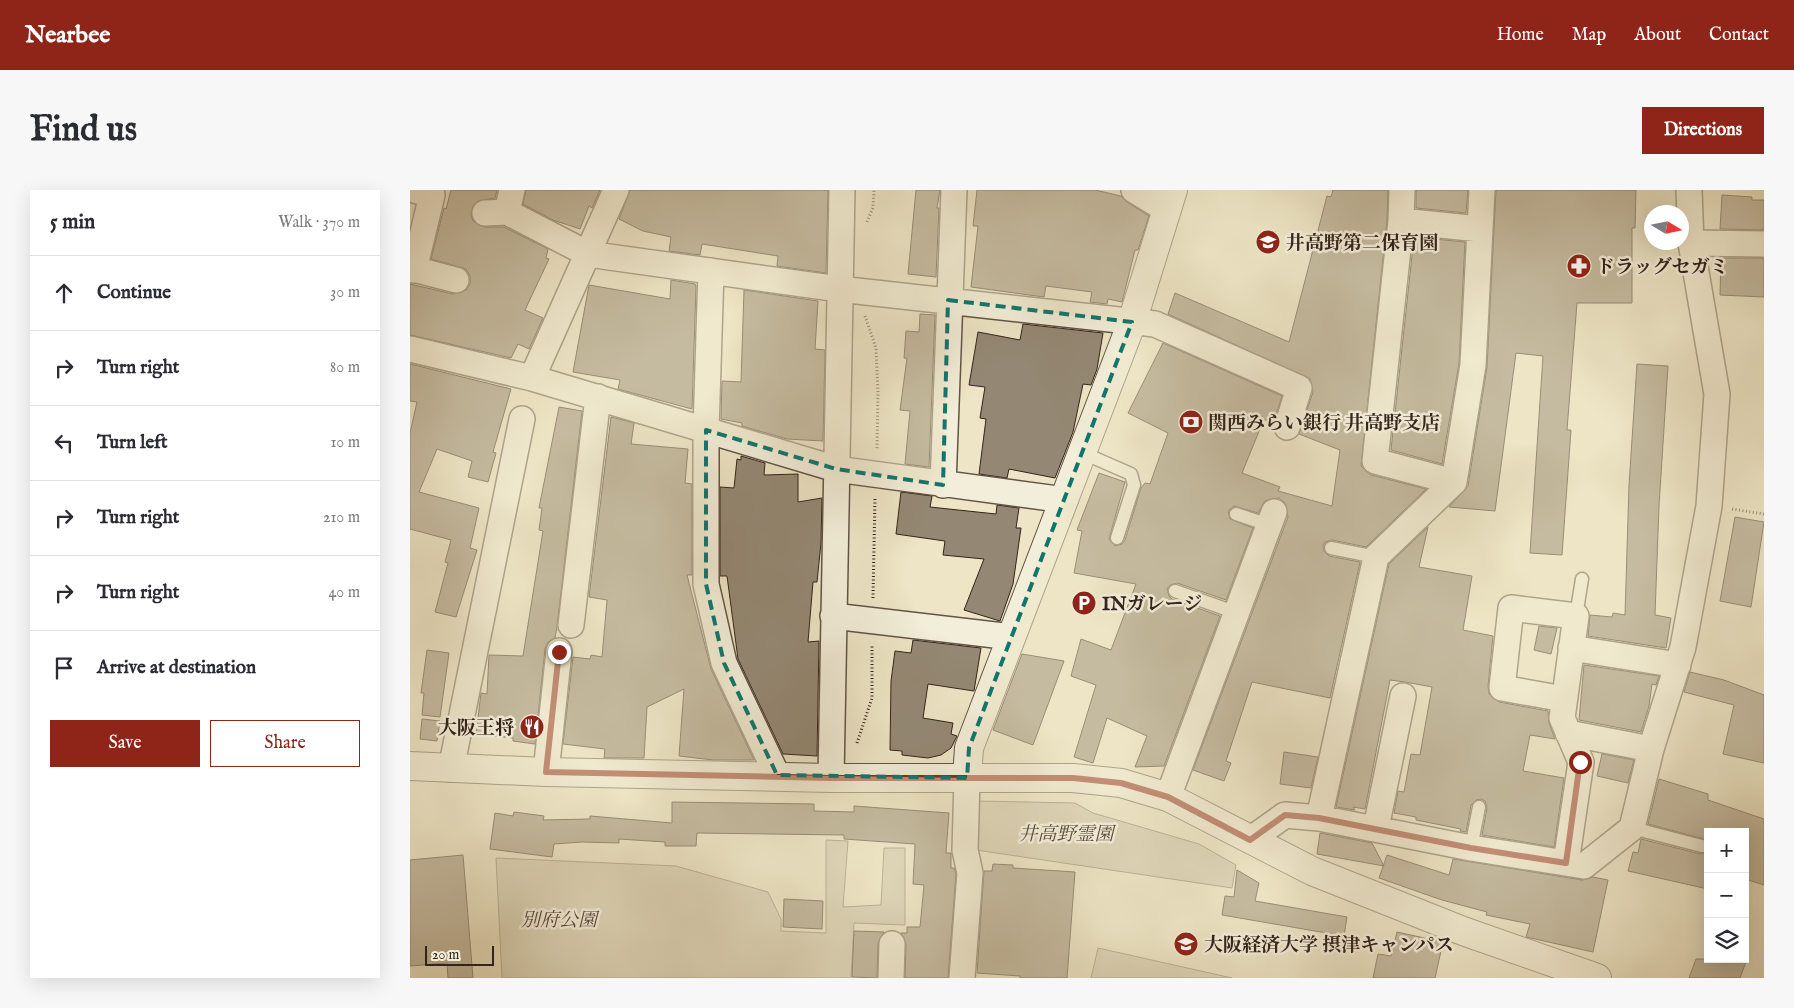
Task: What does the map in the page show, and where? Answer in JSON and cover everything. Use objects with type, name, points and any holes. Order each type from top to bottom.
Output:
[{"type":"street","points":[[414,190],[432,195],[412,269],[456,280]]},
{"type":"street","points":[[532,378],[616,190]]},
{"type":"street","points":[[831,778],[836,469],[848,289],[842,190]]},
{"type":"street","points":[[943,484],[948,300],[954,190]]},
{"type":"street","points":[[962,978],[970,873],[965,850],[966,778],[969,748],[1132,322],[1170,200],[1134,190]]},
{"type":"street","points":[[1402,190],[1402,221],[1375,462],[1454,482]]},
{"type":"street","points":[[1319,818],[1376,557],[1454,482],[1473,365],[1482,190]]},
{"type":"street","points":[[1250,840],[1285,815],[1319,818],[1471,848],[1584,866],[1632,828],[1652,749],[1678,665],[1710,506],[1717,394],[1690,244],[1689,190]]},
{"type":"street","points":[[502,205],[588,254],[848,289],[1155,324],[1298,388],[1287,427]]},
{"type":"street","points":[[1402,221],[1480,229]]},
{"type":"street","points":[[1690,244],[1764,244]]},
{"type":"street","points":[[711,271],[706,430],[706,584],[724,663],[777,775]]},
{"type":"street","points":[[410,349],[532,378],[836,469],[1065,500]]},
{"type":"street","points":[[571,625],[598,398]]},
{"type":"street","points":[[451,769],[522,419]]},
{"type":"street","points":[[1168,797],[1272,518]]},
{"type":"street","points":[[1564,699],[1502,688],[1511,608],[1576,616],[1562,718],[1580,762],[1566,863]]},
{"type":"street","points":[[833,616],[1012,637]]},
{"type":"street","points":[[1571,648],[1678,665]]},
{"type":"street","points":[[546,772],[559,652]]},
{"type":"street","points":[[1376,828],[1403,696]]},
{"type":"street","points":[[1568,733],[1652,749]]},
{"type":"street","points":[[410,766],[546,772],[777,775],[831,778],[1092,780],[1121,783],[1168,797],[1312,871],[1554,971],[1597,978]]},
{"type":"street","points":[[892,944],[892,978]]},
{"type":"lane","points":[[1083,453],[1131,474],[1134,485],[1117,538]]},
{"type":"lane","points":[[1236,514],[1272,518]]},
{"type":"lane","points":[[1330,548],[1376,557]]},
{"type":"lane","points":[[1576,616],[1582,579]]},
{"type":"lane","points":[[1175,591],[1237,613]]},
{"type":"lane","points":[[1471,848],[1478,808]]},
{"type":"lane","points":[[1632,828],[1702,846]]},
{"type":"path","points":[[848,289],[876,348],[878,393],[872,620],[872,698],[856,744]]},
{"type":"path","points":[[1710,506],[1764,514]]},
{"type":"highlighted area","points":[[948,300],[1132,322],[969,748],[967,778],[777,775],[724,663],[706,584],[706,430],[836,469],[943,485]]},
{"type":"green space","name":"井高野霊園","points":[[977,801],[1075,803],[1093,813],[1199,844],[1236,865],[1232,888],[976,850]]},
{"type":"green space","name":"別府公園","points":[[826,840],[848,841],[843,907],[881,905],[884,848],[905,848],[905,925],[854,923],[851,978],[502,978],[496,858],[676,866],[768,892],[781,919],[781,931],[826,933]]},
{"type":"green space","points":[[1098,948],[1232,978],[1091,978]]},
{"type":"building","points":[[451,190],[497,190],[495,198],[478,201],[473,206],[471,214],[473,221],[485,227],[504,227],[548,249],[546,258],[549,259],[525,310],[543,318],[529,349],[518,344],[511,358],[410,335],[410,284],[453,294],[466,290],[470,284],[470,276],[466,269],[431,259],[444,208],[446,209]]},
{"type":"building","points":[[526,190],[600,190],[592,208],[589,206],[580,229],[553,220],[523,204]]},
{"type":"building","points":[[630,190],[828,190],[826,273],[777,266],[778,256],[702,244],[700,255],[669,251],[671,237],[643,231],[619,219]]},
{"type":"building","points":[[916,190],[940,190],[937,208],[939,208],[936,277],[908,274]]},
{"type":"building","points":[[977,190],[1095,190],[1121,196],[1149,216],[1138,250],[1135,250],[1122,302],[1108,299],[1107,304],[1090,302],[1092,292],[1046,286],[1044,297],[971,287],[978,226],[973,226]]},
{"type":"building","points":[[1333,190],[1388,190],[1387,220],[1361,466],[1371,475],[1426,489],[1366,547],[1332,540],[1325,542],[1323,546],[1324,551],[1329,556],[1360,562],[1330,698],[1252,682],[1226,761],[1231,763],[1224,781],[1193,770],[1288,517],[1285,503],[1279,498],[1265,501],[1258,513],[1234,506],[1228,511],[1230,519],[1253,528],[1226,600],[1177,583],[1170,585],[1167,589],[1172,599],[1220,616],[1164,766],[1135,767],[1147,736],[1107,718],[1093,763],[1074,757],[1096,685],[1071,676],[1081,639],[1111,650],[1136,584],[1074,573],[1082,531],[1077,530],[1099,473],[1125,482],[1109,539],[1115,546],[1122,544],[1125,540],[1141,488],[1145,483],[1150,484],[1168,433],[1128,413],[1163,343],[1282,396],[1273,424],[1264,419],[1242,473],[1280,487],[1278,491],[1332,506],[1340,450],[1299,434],[1313,392],[1310,379],[1168,314],[1175,293],[1289,342],[1327,196],[1331,197]]},
{"type":"building","points":[[1416,190],[1468,190],[1466,213],[1416,208]]},
{"type":"building","points":[[1496,190],[1636,190],[1635,228],[1632,228],[1632,303],[1577,303],[1567,430],[1571,430],[1562,555],[1530,553],[1543,356],[1516,353],[1495,511],[1449,507],[1468,486],[1487,367]]},
{"type":"building","points":[[1722,195],[1752,197],[1752,200],[1764,200],[1764,230],[1720,229]]},
{"type":"building","points":[[1414,237],[1465,242],[1459,363],[1442,464],[1391,450]]},
{"type":"building","points":[[1721,258],[1764,258],[1764,297],[1720,295]]},
{"type":"building","points":[[671,280],[695,284],[696,286],[692,409],[618,389],[620,380],[573,372],[589,285],[670,299]]},
{"type":"building","points":[[744,290],[818,301],[815,349],[825,350],[823,441],[787,439],[742,426],[742,423],[721,419],[722,381],[741,382]]},
{"type":"building","points":[[920,314],[935,315],[929,467],[905,464],[910,411],[900,410],[907,358],[904,358],[906,331],[919,332]]},
{"type":"building","points":[[1023,324],[1103,333],[1097,369],[1091,385],[1083,384],[1073,432],[1055,478],[1009,469],[1007,478],[979,474],[986,419],[980,418],[985,387],[969,385],[978,332],[1020,340]]},
{"type":"building","points":[[410,364],[511,389],[493,452],[496,453],[488,482],[468,477],[472,461],[437,449],[419,492],[479,508],[470,548],[477,550],[456,617],[435,612],[448,563],[445,562],[451,540],[410,529],[410,433],[417,402],[410,401]]},
{"type":"building","points":[[1637,364],[1668,366],[1659,506],[1655,615],[1671,618],[1666,648],[1588,636],[1590,615],[1612,617],[1613,613],[1625,615],[1629,485]]},
{"type":"building","points":[[559,407],[582,411],[557,627],[555,638],[548,642],[545,649],[535,744],[513,741],[513,738],[476,734],[481,693],[487,694],[489,655],[523,656],[543,531],[539,530],[542,508],[539,508]]},
{"type":"building","points":[[611,417],[634,423],[631,444],[688,449],[685,483],[692,484],[692,575],[687,575],[711,669],[754,760],[713,760],[679,756],[684,689],[647,707],[644,758],[604,758],[605,749],[563,744],[573,657],[590,659],[591,655],[602,657],[607,600],[589,597]]},
{"type":"building","points":[[741,456],[765,463],[764,475],[798,474],[798,502],[822,498],[821,543],[817,582],[813,582],[808,642],[819,641],[817,756],[783,754],[738,659],[727,576],[720,576],[720,487],[734,488],[737,459],[741,460]]},
{"type":"building","points":[[901,492],[932,496],[930,507],[996,514],[997,505],[1019,508],[1016,528],[1021,528],[1013,584],[1000,621],[964,610],[984,559],[943,555],[945,541],[896,534]]},
{"type":"building","points":[[1735,517],[1764,522],[1751,607],[1720,601]]},
{"type":"building","points":[[1428,527],[1419,567],[1472,576],[1463,630],[1493,636],[1488,686],[1489,694],[1499,702],[1548,711],[1549,723],[1555,739],[1530,735],[1523,771],[1564,778],[1554,847],[1482,835],[1487,808],[1485,801],[1481,799],[1476,800],[1471,805],[1466,832],[1460,831],[1461,829],[1416,820],[1416,817],[1394,813],[1398,791],[1404,792],[1411,754],[1420,755],[1432,687],[1405,682],[1390,680],[1365,809],[1353,807],[1355,810],[1336,807],[1389,564]]},
{"type":"building","points":[[1539,626],[1557,628],[1551,654],[1534,650]]},
{"type":"building","points":[[913,640],[981,648],[974,691],[928,684],[923,718],[953,723],[951,734],[957,736],[951,748],[941,755],[928,758],[902,755],[902,751],[890,750],[891,681],[895,651],[911,653]]},
{"type":"building","points":[[427,650],[449,653],[440,717],[422,715],[424,693],[421,693]]},
{"type":"building","points":[[1022,654],[1064,661],[1033,745],[993,730]]},
{"type":"building","points":[[1584,665],[1659,676],[1656,685],[1652,684],[1649,706],[1641,732],[1579,720]]},
{"type":"building","points":[[1690,672],[1724,680],[1764,695],[1764,763],[1723,754],[1734,705],[1684,692]]},
{"type":"building","points":[[422,719],[440,721],[437,741],[420,739]]},
{"type":"building","points":[[1284,752],[1318,757],[1311,788],[1280,784]]},
{"type":"building","points":[[1602,754],[1634,760],[1628,783],[1597,776]]},
{"type":"building","points":[[1659,779],[1708,794],[1708,800],[1764,819],[1764,885],[1749,880],[1749,828],[1704,828],[1704,839],[1648,824]]},
{"type":"building","points":[[672,802],[814,804],[814,811],[854,812],[854,806],[949,813],[946,853],[951,853],[951,868],[954,868],[956,874],[948,978],[905,978],[906,944],[901,933],[907,933],[907,927],[920,927],[924,885],[913,884],[915,844],[844,839],[844,835],[697,833],[696,846],[665,846],[665,842],[619,839],[619,843],[582,842],[554,844],[552,857],[490,849],[495,813],[513,816],[514,812],[544,816],[543,820],[590,819],[590,816],[672,823]]},
{"type":"building","points":[[1320,833],[1372,843],[1384,866],[1317,854]]},
{"type":"building","points":[[1641,839],[1700,854],[1704,853],[1704,888],[1628,871],[1633,852],[1638,853]]},
{"type":"building","points":[[463,855],[473,978],[448,978],[447,963],[410,966],[410,860]]},
{"type":"building","points":[[1387,855],[1449,875],[1453,859],[1582,880],[1593,877],[1608,880],[1593,952],[1526,937],[1530,924],[1486,915],[1487,912],[1442,900],[1379,878]]},
{"type":"building","points":[[993,864],[1013,865],[1013,868],[1075,872],[1067,978],[1020,978],[1020,976],[977,973],[984,871],[992,871]]},
{"type":"building","points":[[1237,870],[1259,883],[1255,901],[1347,917],[1344,936],[1222,915],[1225,896],[1234,897]]},
{"type":"building","points":[[784,899],[823,901],[822,929],[783,927]]},
{"type":"building","points":[[854,931],[884,932],[878,944],[877,978],[852,977]]},
{"type":"building","points":[[1397,932],[1443,942],[1435,978],[1373,978],[1378,954],[1391,956]]},
{"type":"building","points":[[1696,959],[1704,959],[1704,963],[1746,963],[1740,978],[1689,978]]},
{"type":"place","name":"井高野第二保育園","points":[[1268,242]]},
{"type":"place","name":"ドラッグセガミ","points":[[1579,266]]},
{"type":"place","name":"関西みらい銀行 井高野支店","points":[[1191,422]]},
{"type":"place","name":"INガレージ","points":[[1084,603]]},
{"type":"place","name":"大阪王将","points":[[532,727]]},
{"type":"place","name":"大阪経済大学 摂津キャンパス","points":[[1186,944]]},
{"type":"route","points":[[559,652],[546,772],[777,775],[831,778],[1073,778],[1121,783],[1168,797],[1250,840],[1285,815],[1319,818],[1471,848],[1566,863],[1580,762]]}]
